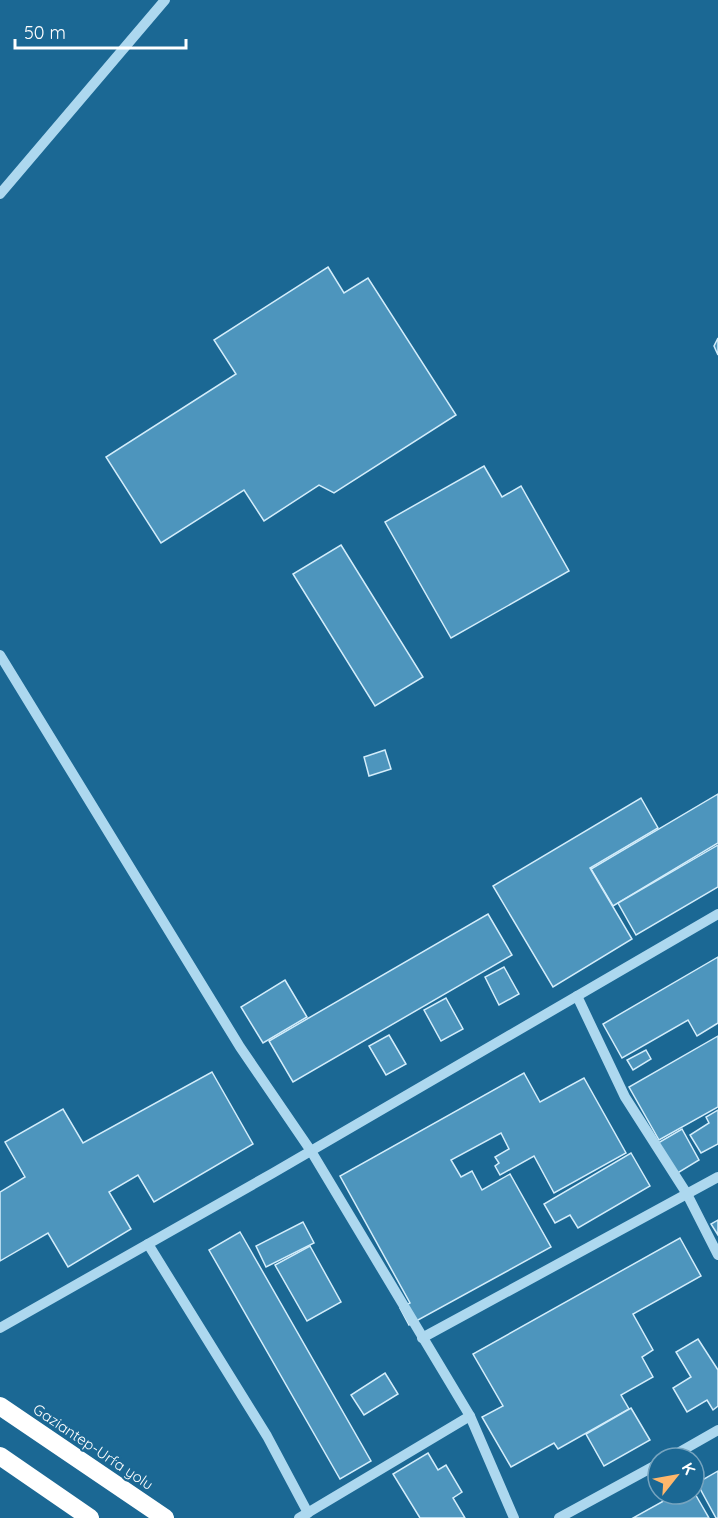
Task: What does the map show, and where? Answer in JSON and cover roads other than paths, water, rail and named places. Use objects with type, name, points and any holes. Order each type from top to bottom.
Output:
[{"type":"highway","name":"Gaziantep-Urfa yolu","points":[[0,1406],[165,1518]]},
{"type":"highway","points":[[0,1456],[90,1518]]},
{"type":"street","points":[[0,194],[165,0]]},
{"type":"street","points":[[0,655],[240,1047],[311,1151],[470,1416],[514,1518]]},
{"type":"street","points":[[2,1324],[311,1151],[718,914]]},
{"type":"street","points":[[577,996],[625,1097],[687,1194],[718,1255]]},
{"type":"street","points":[[422,1338],[718,1177]]},
{"type":"street","points":[[148,1244],[267,1436],[303,1516],[470,1416]]},
{"type":"street","points":[[690,1446],[718,1430]]},
{"type":"street","points":[[559,1518],[646,1471]]}]
